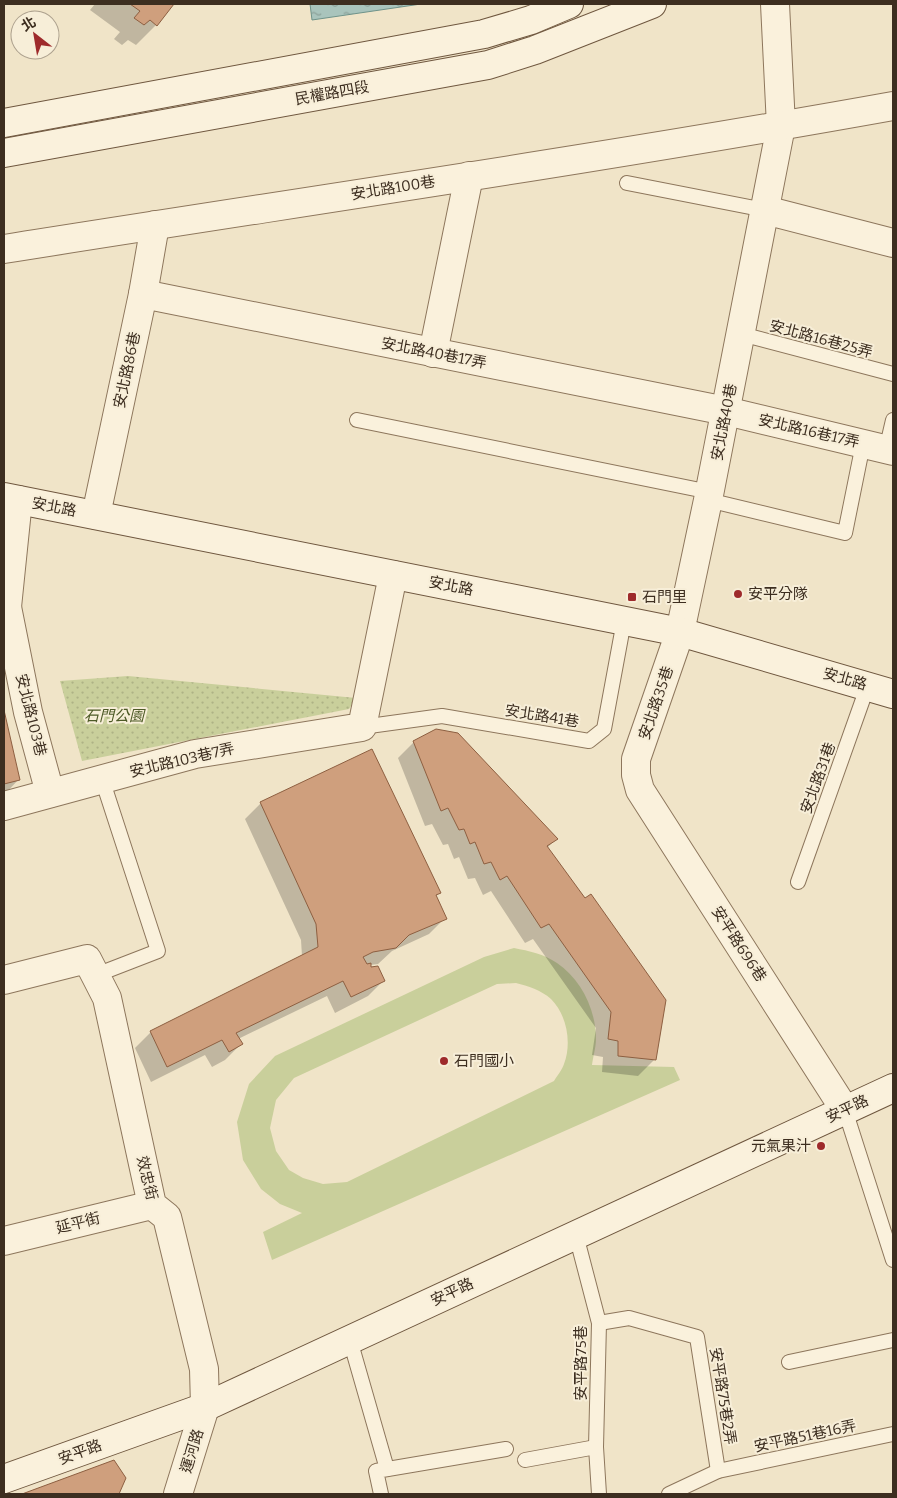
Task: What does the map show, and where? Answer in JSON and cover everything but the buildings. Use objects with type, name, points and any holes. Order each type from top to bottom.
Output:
[{"type":"street","name":"民權路四段","points":[[4,123],[484,34],[531,20],[569,4]]},
{"type":"street","name":"民權路四段","points":[[4,153],[488,65],[535,50],[652,4]]},
{"type":"street","name":"安北路40巷","points":[[680,632],[726,411],[781,126],[775,4]]},
{"type":"street","name":"安北路100巷","points":[[4,249],[781,126],[893,106]]},
{"type":"street","points":[[433,353],[469,176]]},
{"type":"street","points":[[765,210],[893,243]]},
{"type":"street","name":"安北路86巷","points":[[96,515],[143,294],[155,225]]},
{"type":"street","name":"安北路40巷17弄","points":[[143,294],[726,411]]},
{"type":"street","name":"安北路16巷17弄","points":[[726,411],[881,448]]},
{"type":"street","name":"安北路","points":[[11,498],[680,632],[881,690]]},
{"type":"street","name":"安北路103巷","points":[[11,498],[5,608],[28,712],[50,793]]},
{"type":"street","points":[[362,726],[393,575]]},
{"type":"street","name":"安北路35巷","points":[[636,775],[636,759],[680,632]]},
{"type":"street","name":"安北路103巷7弄","points":[[4,806],[195,754],[362,726]]},
{"type":"street","name":"安平路696巷","points":[[636,775],[640,790],[845,1110]]},
{"type":"street","name":"效忠街","points":[[4,980],[87,959],[107,998],[152,1205],[168,1217],[204,1370],[205,1407]]},
{"type":"street","name":"安平路","points":[[4,1479],[205,1407],[893,1088]]},
{"type":"street","name":"延平街","points":[[4,1241],[152,1205]]},
{"type":"street","name":"運河路","points":[[178,1494],[205,1407]]},
{"type":"lane","points":[[627,184],[765,210]]},
{"type":"lane","name":"安北路16巷25弄","points":[[741,334],[893,374]]},
{"type":"lane","points":[[357,420],[709,496],[844,533],[893,420]]},
{"type":"lane","name":"安北路41巷","points":[[362,726],[442,716],[589,741],[604,729],[624,621]]},
{"type":"lane","name":"安北路31巷","points":[[798,882],[881,690]]},
{"type":"lane","points":[[96,975],[158,951],[102,779]]},
{"type":"lane","points":[[845,1110],[893,1255]]},
{"type":"lane","name":"安平路75巷","points":[[576,1235],[599,1323],[596,1447],[599,1494]]},
{"type":"lane","name":"安平路75巷2弄","points":[[599,1323],[629,1318],[697,1337],[718,1471]]},
{"type":"lane","points":[[350,1340],[387,1470]]},
{"type":"lane","points":[[789,1362],[893,1340]]},
{"type":"lane","name":"安平路51巷16弄","points":[[669,1494],[718,1471],[893,1434]]},
{"type":"lane","points":[[525,1460],[596,1447]]},
{"type":"lane","points":[[382,1494],[376,1471],[506,1449]]},
{"type":"green space","name":"石門公園","points":[[128,676],[356,698],[349,709],[82,761],[60,681]]},
{"type":"green space","points":[[514,948],[547,957],[566,970],[580,986],[590,1006],[596,1039],[592,1065],[674,1067],[680,1080],[272,1260],[263,1232],[302,1213],[280,1204],[261,1189],[243,1160],[237,1122],[249,1084],[275,1056],[484,957]],"holes":[[[516,983],[530,987],[547,996],[561,1013],[568,1038],[568,1047],[563,1066],[554,1081],[347,1182],[323,1184],[303,1178],[289,1170],[276,1151],[270,1128],[276,1100],[294,1078],[497,984]]]},
{"type":"water","points":[[310,4],[421,4],[312,20]]},
{"type":"place","name":"安平分隊","points":[[738,594]]},
{"type":"place","name":"石門里","points":[[632,597]]},
{"type":"place","name":"石門國小","points":[[444,1061]]},
{"type":"place","name":"元氣果汁","points":[[821,1146]]}]
